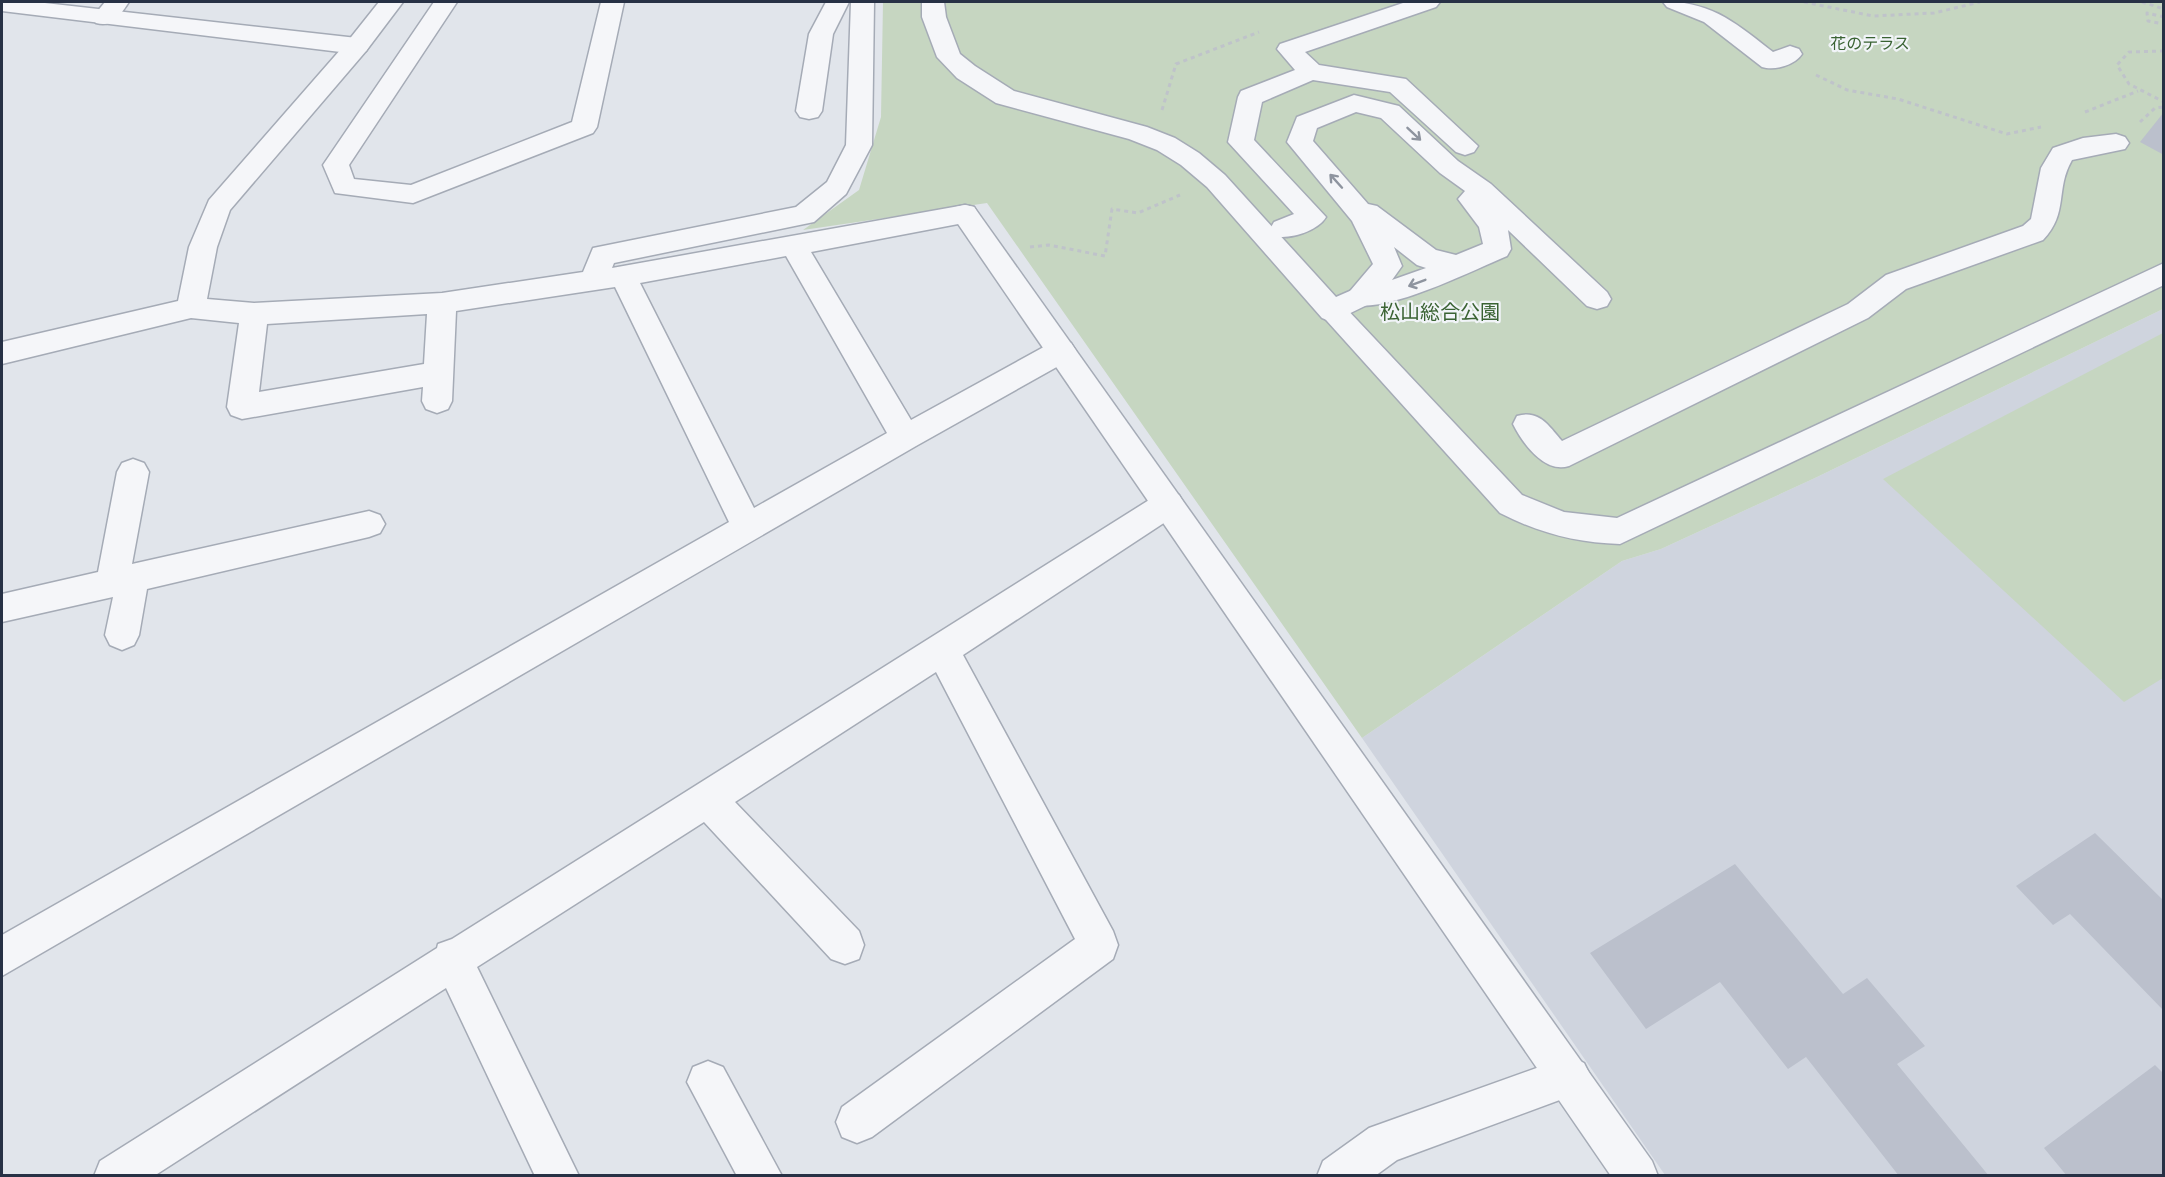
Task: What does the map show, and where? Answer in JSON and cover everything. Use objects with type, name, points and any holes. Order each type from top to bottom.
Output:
[{"type":"street","points":[[191,308],[203,247],[218,207],[357,46],[391,2]]},
{"type":"street","points":[[445,2],[336,165],[344,187],[413,194],[584,127],[613,2]]},
{"type":"street","points":[[809,111],[821,34],[837,2]]},
{"type":"street","points":[[593,280],[603,255],[804,215],[837,188],[859,146],[863,2]]},
{"type":"street","points":[[933,2],[934,17],[949,57],[966,72],[1005,97],[1138,133],[1166,144],[1190,159],[1216,181],[1511,504],[1542,521],[1572,529],[1620,531],[2163,273]]},
{"type":"street","points":[[1311,72],[1289,49],[1428,2]]},
{"type":"street","points":[[1675,2],[1712,18],[1771,62],[1790,54]]},
{"type":"street","points":[[2,4],[111,10],[357,46]]},
{"type":"street","points":[[1284,229],[1313,218],[1240,142],[1250,97],[1311,72],[1397,86],[1457,156],[1482,190],[1589,303],[1542,268],[1518,254],[1497,249],[1410,286],[1359,297],[1332,310]]},
{"type":"street","points":[[1359,297],[1388,266],[1380,242],[1357,205],[1300,142],[1306,123],[1354,103],[1390,112],[1457,156],[1468,195],[1489,219],[1498,238],[1497,249]]},
{"type":"street","points":[[1528,424],[1558,456],[1858,311],[1896,282],[2033,233],[2044,222],[2054,168],[2062,154],[2083,147],[2116,143]]},
{"type":"street","points":[[1357,205],[1427,258],[1458,266]]},
{"type":"street","points":[[2,353],[191,308],[254,314],[442,303],[794,247],[965,214],[1637,1176]]},
{"type":"street","points":[[794,247],[905,437]]},
{"type":"street","points":[[623,276],[747,527]]},
{"type":"street","points":[[254,314],[242,407],[437,387],[442,303]]},
{"type":"street","points":[[2,956],[747,527],[1061,351]]},
{"type":"street","points":[[122,634],[122,580],[134,472]]},
{"type":"street","points":[[115,1176],[452,958],[943,651],[1168,504]]},
{"type":"street","points":[[2,608],[369,524]]},
{"type":"street","points":[[857,1122],[1099,945],[943,651]]},
{"type":"street","points":[[707,799],[845,945]]},
{"type":"street","points":[[452,958],[558,1176]]},
{"type":"street","points":[[1338,1176],[1384,1143],[1570,1077]]},
{"type":"street","points":[[708,1082],[761,1176]]},
{"type":"path","points":[[1804,2],[1873,16],[1934,13],[1980,2]]},
{"type":"path","points":[[2142,2],[2163,9]]},
{"type":"path","points":[[2163,17],[2147,13],[2148,21],[2163,24]]},
{"type":"path","points":[[1160,118],[1176,64],[1260,31]]},
{"type":"path","points":[[2163,51],[2128,52],[2119,63],[2121,75],[2138,91],[2163,102]]},
{"type":"path","points":[[2085,112],[2138,91]]},
{"type":"path","points":[[1898,99],[2007,134],[2048,125]]},
{"type":"path","points":[[990,250],[1049,245],[1106,255],[1112,209],[1138,213],[1186,192]]},
{"type":"shaded area","points":[[2163,309],[2163,1175],[1665,1175],[1362,738],[1622,561],[1661,549],[1815,478]]},
{"type":"green space","name":"松山総合公園","points":[[883,2],[2163,2],[2163,309],[1815,478],[1661,549],[1622,561],[1362,738],[987,203],[803,230],[859,190],[881,117]]},
{"type":"green space","points":[[2163,333],[2163,678],[2124,702],[1883,479]]},
{"type":"building","points":[[2164,112],[2164,155],[2140,142]]},
{"type":"building","points":[[2095,833],[2164,901],[2164,1011],[2070,914],[2053,925],[2016,886]]},
{"type":"building","points":[[1735,864],[1843,994],[1867,978],[1925,1046],[1897,1064],[1989,1176],[1899,1176],[1806,1057],[1788,1069],[1720,982],[1646,1029],[1590,953]]},
{"type":"building","points":[[2155,1065],[2164,1074],[2164,1176],[2067,1176],[2044,1148]]},
{"type":"park label","name":"花のテラス","points":[[1870,43]]}]
